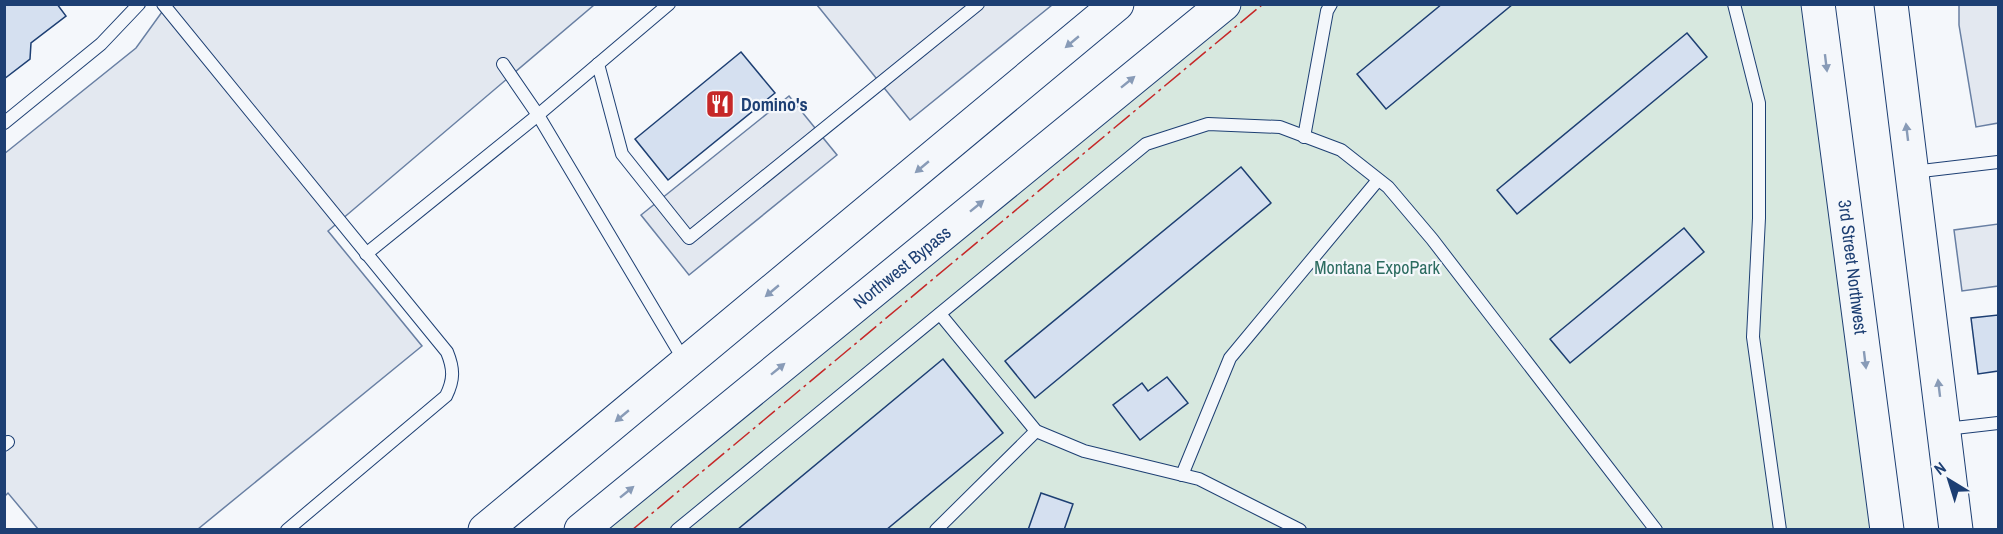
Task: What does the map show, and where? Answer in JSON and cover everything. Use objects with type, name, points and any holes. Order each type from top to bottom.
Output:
[{"type":"main road","points":[[485,530],[1117,4]]},
{"type":"main road","name":"Northwest Bypass","points":[[581,530],[1224,4]]},
{"type":"main road","name":"3rd Street Northwest","points":[[1818,4],[1887,530]]},
{"type":"main road","points":[[1891,4],[1956,530]]},
{"type":"lane","points":[[4,123],[101,44],[139,4]]},
{"type":"lane","points":[[163,4],[447,352],[454,374],[446,396],[438,404],[287,530]]},
{"type":"lane","points":[[366,254],[669,4]]},
{"type":"lane","points":[[598,64],[622,154],[689,238],[978,4]]},
{"type":"lane","points":[[1304,137],[1327,11],[1332,4]]},
{"type":"lane","points":[[1734,4],[1759,103],[1759,218],[1753,337],[1780,530]]},
{"type":"lane","points":[[503,64],[537,115],[685,363]]},
{"type":"lane","points":[[677,530],[1146,144],[1208,124],[1280,127],[1341,150],[1388,187],[1432,239],[1651,528]]},
{"type":"lane","points":[[1912,173],[1998,162]]},
{"type":"lane","points":[[1182,475],[1230,358],[1378,180]]},
{"type":"lane","points":[[940,314],[1036,431],[1084,451],[1199,478],[1300,530]]},
{"type":"lane","points":[[1945,429],[1998,423]]},
{"type":"lane","points":[[936,530],[1036,431]]},
{"type":"green space","name":"Montana ExpoPark","points":[[1224,5],[1818,5],[1886,529],[582,530]]},
{"type":"shaded area","points":[[167,5],[594,5],[328,231],[422,346],[198,529],[38,529],[8,493],[5,496],[4,154],[136,48]]},
{"type":"shaded area","points":[[817,5],[1052,5],[910,120]]},
{"type":"shaded area","points":[[1959,5],[1998,5],[1998,123],[1976,127],[1959,25]]},
{"type":"shaded area","points":[[789,96],[837,155],[689,275],[641,215]]},
{"type":"shaded area","points":[[1998,224],[1998,286],[1962,291],[1954,230]]},
{"type":"building","points":[[4,4],[57,4],[66,16],[31,43],[30,59],[4,79]]},
{"type":"building","points":[[1442,4],[1513,4],[1386,109],[1357,74]]},
{"type":"building","points":[[1687,33],[1707,57],[1517,214],[1497,190]]},
{"type":"building","points":[[741,52],[775,93],[668,180],[635,139]]},
{"type":"building","points":[[1241,167],[1271,203],[1035,398],[1005,361]]},
{"type":"building","points":[[1684,228],[1704,252],[1570,363],[1550,339]]},
{"type":"building","points":[[1998,315],[1998,371],[1978,374],[1971,318]]},
{"type":"building","points":[[943,359],[1003,433],[886,530],[737,530]]},
{"type":"building","points":[[1167,377],[1188,403],[1140,440],[1113,405],[1142,383],[1148,391]]},
{"type":"building","points":[[1041,493],[1073,504],[1064,530],[1028,530]]},
{"type":"power","points":[[632,530],[1263,4]]},
{"type":"place","name":"Domino's","points":[[720,104]]}]
